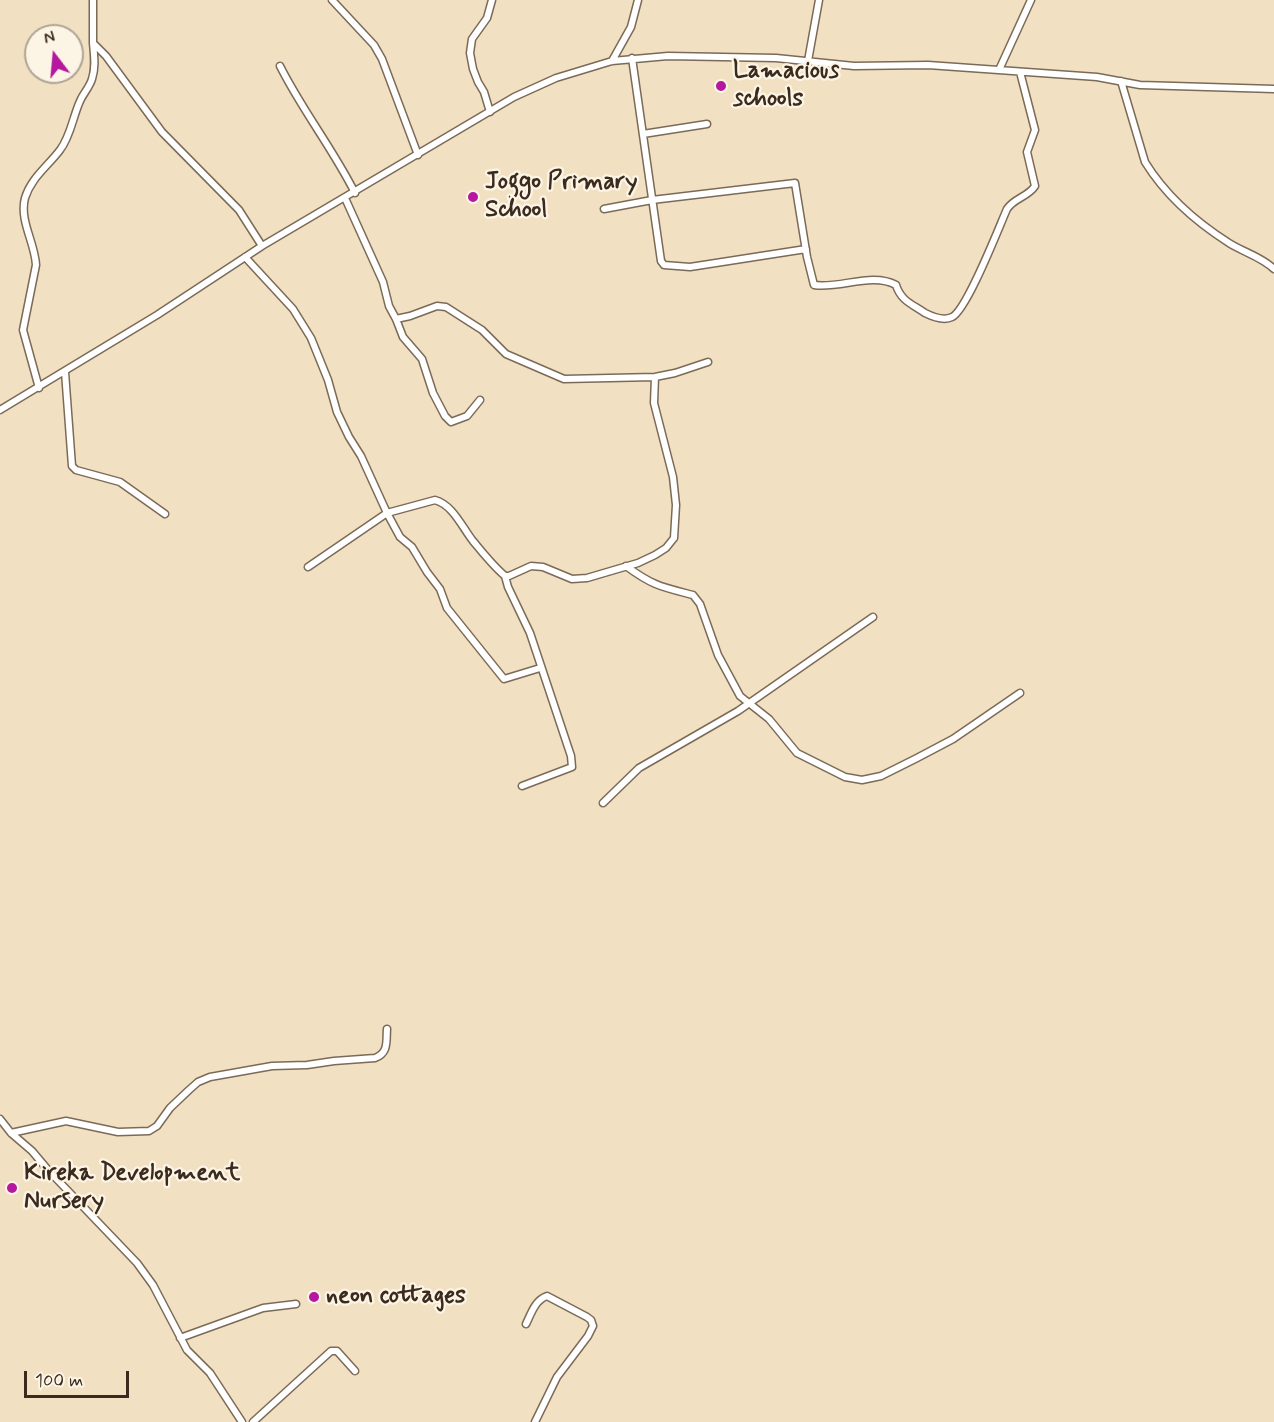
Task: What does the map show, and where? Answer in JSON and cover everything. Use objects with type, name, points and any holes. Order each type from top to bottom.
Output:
[{"type":"street","points":[[39,388],[23,330],[36,265],[24,205],[28,190],[65,141],[81,98],[92,81],[95,63],[93,0]]},
{"type":"street","points":[[332,0],[374,45],[382,59],[418,155]]},
{"type":"street","points":[[612,61],[631,27],[637,12],[638,0]]},
{"type":"street","points":[[808,61],[819,0]]},
{"type":"street","points":[[999,70],[1030,0]]},
{"type":"street","points":[[489,1],[487,18],[472,39],[470,53],[473,69],[490,112]]},
{"type":"street","points":[[93,43],[106,56],[162,132],[239,210],[262,246]]},
{"type":"street","points":[[0,410],[157,315],[262,246],[514,97],[556,78],[612,61],[632,58],[720,57],[808,61],[854,66],[928,65],[1097,77],[1140,85],[1274,89]]},
{"type":"street","points":[[632,58],[663,265],[690,267],[806,249]]},
{"type":"street","points":[[280,66],[306,112],[342,167],[355,193]]},
{"type":"street","points":[[604,209],[652,200],[795,183],[814,285],[874,280],[889,282],[896,285],[899,296],[903,300],[932,317],[945,319],[953,317],[968,294],[1010,204],[1031,193],[1035,186],[1027,152],[1035,130],[1020,72]]},
{"type":"street","points":[[1121,81],[1144,162],[1152,173],[1195,220],[1230,244],[1274,269]]},
{"type":"street","points":[[643,134],[707,124]]},
{"type":"street","points":[[345,198],[378,272],[403,337],[422,359],[433,393],[445,416],[451,422],[456,422],[467,416],[480,400]]},
{"type":"street","points":[[245,257],[293,309],[311,338],[328,380],[337,412],[361,456],[387,513],[400,537],[412,547],[440,589],[447,608],[504,679],[540,668]]},
{"type":"street","points":[[396,319],[437,306],[446,307],[482,330],[506,354],[564,379],[655,377],[708,362]]},
{"type":"street","points":[[65,372],[72,466],[76,470],[120,482],[165,514]]},
{"type":"street","points":[[505,576],[531,566],[543,567],[572,579],[587,578],[655,555],[666,548],[674,538],[676,505],[673,477],[654,403],[655,377]]},
{"type":"street","points":[[308,567],[387,513],[435,500],[441,501],[449,508],[474,542],[505,576],[530,633],[571,756],[572,767],[522,786]]},
{"type":"street","points":[[627,566],[648,582],[664,589],[693,595],[700,604],[717,655],[740,696],[747,704],[769,719],[797,753],[836,773],[862,780],[881,776],[944,744],[1020,693]]},
{"type":"street","points":[[603,803],[639,768],[738,711],[859,629],[873,617]]},
{"type":"street","points":[[11,1133],[66,1121],[118,1132],[149,1131],[157,1126],[170,1108],[198,1082],[210,1077],[272,1066],[375,1058],[381,1056],[386,1050],[387,1029]]},
{"type":"street","points":[[0,1119],[137,1263],[153,1284],[187,1350],[210,1373],[241,1420],[231,1422]]},
{"type":"street","points":[[526,1324],[537,1303],[541,1298],[547,1296],[587,1317],[593,1326],[557,1377],[535,1422]]},
{"type":"street","points":[[180,1338],[264,1308],[296,1304]]},
{"type":"street","points":[[254,1422],[331,1351],[336,1351],[355,1371]]},
{"type":"place","name":"Lamacious schools","points":[[721,86]]},
{"type":"place","name":"Joggo Primary School","points":[[473,197]]},
{"type":"place","name":"Kireka Development Nursery","points":[[12,1188]]},
{"type":"place","name":"neon cottages","points":[[314,1297]]}]
